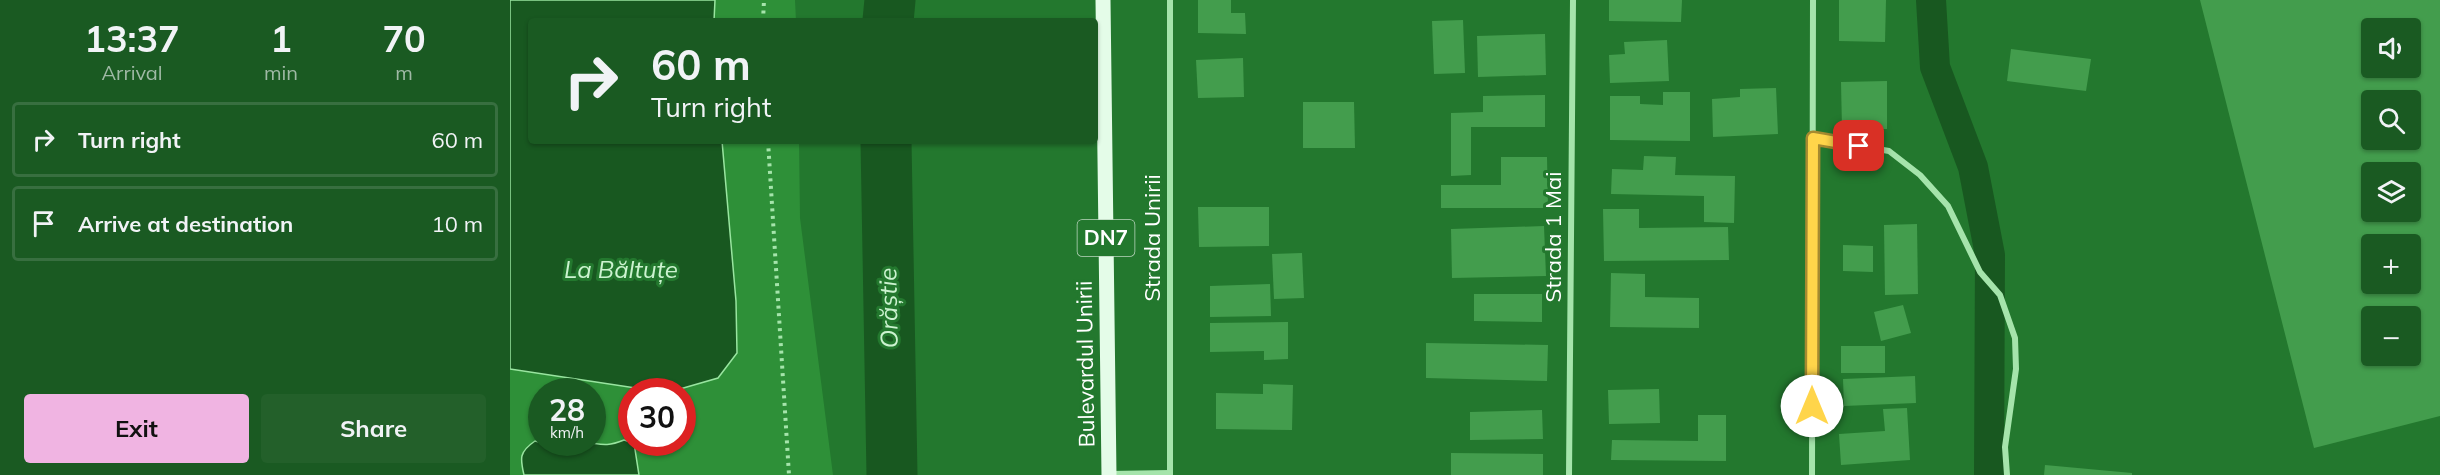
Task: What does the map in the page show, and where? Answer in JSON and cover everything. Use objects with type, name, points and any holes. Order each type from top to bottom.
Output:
[{"type":"main road","name":"Bulevardul Unirii","points":[[1103,0],[1109,474]]},
{"type":"street","name":"Strada Unirii","points":[[1170,0],[1170,474]]},
{"type":"street","name":"Strada 1 Mai","points":[[1569,475],[1573,0]]},
{"type":"street","points":[[1812,475],[1813,0]]},
{"type":"street","points":[[1813,138],[1889,151],[1920,175],[1948,206],[1980,272],[2000,295],[2014,338],[2016,369],[2005,447],[2007,475]]},
{"type":"street","points":[[1109,474],[1170,474]]},
{"type":"path","points":[[763,18],[764,0]]},
{"type":"path","points":[[768,144],[789,475]]},
{"type":"shaded area","name":"La Băltuțe","points":[[510,0],[795,0],[796,18],[528,18],[528,144],[799,144],[800,218],[833,475],[510,475]]},
{"type":"water","name":"La Băltuțe","points":[[510,0],[715,0],[714,18],[528,18],[528,144],[722,144],[736,301],[737,353],[718,378],[696,384],[696,378],[618,378],[618,385],[606,384],[606,378],[569,378],[510,369]]},
{"type":"water","points":[[617,443],[618,456],[636,456],[639,475],[524,475],[522,456],[528,447],[528,456],[606,456],[606,445]]},
{"type":"building","points":[[1198,0],[1231,0],[1231,13],[1245,13],[1246,34],[1198,33]]},
{"type":"building","points":[[1609,0],[1682,0],[1681,22],[1609,21]]},
{"type":"building","points":[[1839,0],[1886,0],[1885,42],[1839,41]]},
{"type":"building","points":[[2200,0],[2440,0],[2440,416],[2314,448]]},
{"type":"building","points":[[1463,20],[1465,73],[1434,74],[1432,21]]},
{"type":"building","points":[[1545,34],[1546,75],[1478,77],[1477,36]]},
{"type":"building","points":[[1667,40],[1669,81],[1610,83],[1609,55],[1625,54],[1624,42]]},
{"type":"building","points":[[2011,49],[2091,59],[2086,91],[2007,81]]},
{"type":"building","points":[[1243,58],[1244,97],[1198,98],[1196,60]]},
{"type":"building","points":[[1887,81],[1887,129],[1842,129],[1841,82]]},
{"type":"building","points":[[1776,88],[1778,134],[1713,137],[1712,99],[1740,97],[1740,89]]},
{"type":"building","points":[[1663,92],[1690,92],[1690,141],[1610,140],[1610,96],[1640,96],[1640,104],[1663,105]]},
{"type":"building","points":[[1545,95],[1545,127],[1471,127],[1471,175],[1451,176],[1451,113],[1483,112],[1483,96]]},
{"type":"building","points":[[1303,102],[1354,102],[1355,148],[1303,148]]},
{"type":"building","points":[[1644,156],[1676,157],[1675,175],[1735,176],[1734,223],[1704,222],[1704,196],[1611,194],[1612,169],[1643,170]]},
{"type":"building","points":[[1501,157],[1547,157],[1548,208],[1441,208],[1441,185],[1501,185]]},
{"type":"building","points":[[1198,207],[1269,207],[1269,246],[1199,247]]},
{"type":"building","points":[[1603,209],[1639,209],[1639,228],[1728,227],[1729,260],[1604,261]]},
{"type":"building","points":[[1917,224],[1918,294],[1885,295],[1884,225]]},
{"type":"building","points":[[1544,226],[1546,276],[1452,278],[1451,229]]},
{"type":"building","points":[[1843,245],[1873,246],[1873,272],[1843,271]]},
{"type":"building","points":[[1302,253],[1304,298],[1274,299],[1272,254]]},
{"type":"building","points":[[1611,273],[1645,274],[1645,297],[1699,298],[1699,328],[1610,327]]},
{"type":"building","points":[[1270,284],[1271,316],[1210,317],[1210,286]]},
{"type":"building","points":[[1474,294],[1542,294],[1542,322],[1474,321]]},
{"type":"building","points":[[1903,305],[1911,333],[1881,341],[1874,312]]},
{"type":"building","points":[[1288,322],[1288,359],[1264,360],[1264,351],[1210,352],[1210,323]]},
{"type":"building","points":[[1426,343],[1548,345],[1547,381],[1426,378]]},
{"type":"building","points":[[1841,346],[1885,346],[1885,373],[1841,373]]},
{"type":"building","points":[[1915,376],[1916,403],[1844,406],[1843,379]]},
{"type":"building","points":[[1263,384],[1293,385],[1292,430],[1216,429],[1216,393],[1263,394]]},
{"type":"building","points":[[1659,389],[1660,423],[1609,424],[1608,390]]},
{"type":"building","points":[[1907,408],[1910,460],[1841,465],[1839,434],[1885,431],[1883,409]]},
{"type":"building","points":[[1542,410],[1543,439],[1470,440],[1470,412]]},
{"type":"building","points":[[1698,415],[1726,415],[1726,461],[1611,460],[1612,440],[1698,441]]},
{"type":"building","points":[[1451,453],[1543,454],[1543,475],[1451,475]]},
{"type":"building","points":[[2045,465],[2132,473],[2132,475],[2044,475]]},
{"type":"waterway","name":"Orăștie","points":[[888,18],[890,0]]},
{"type":"waterway","points":[[1931,0],[1935,67],[1973,167],[1990,255],[1989,475]]},
{"type":"waterway","name":"Orăștie","points":[[886,144],[892,475]]},
{"type":"route","points":[[1812,406],[1813,138],[1859,146]]}]
